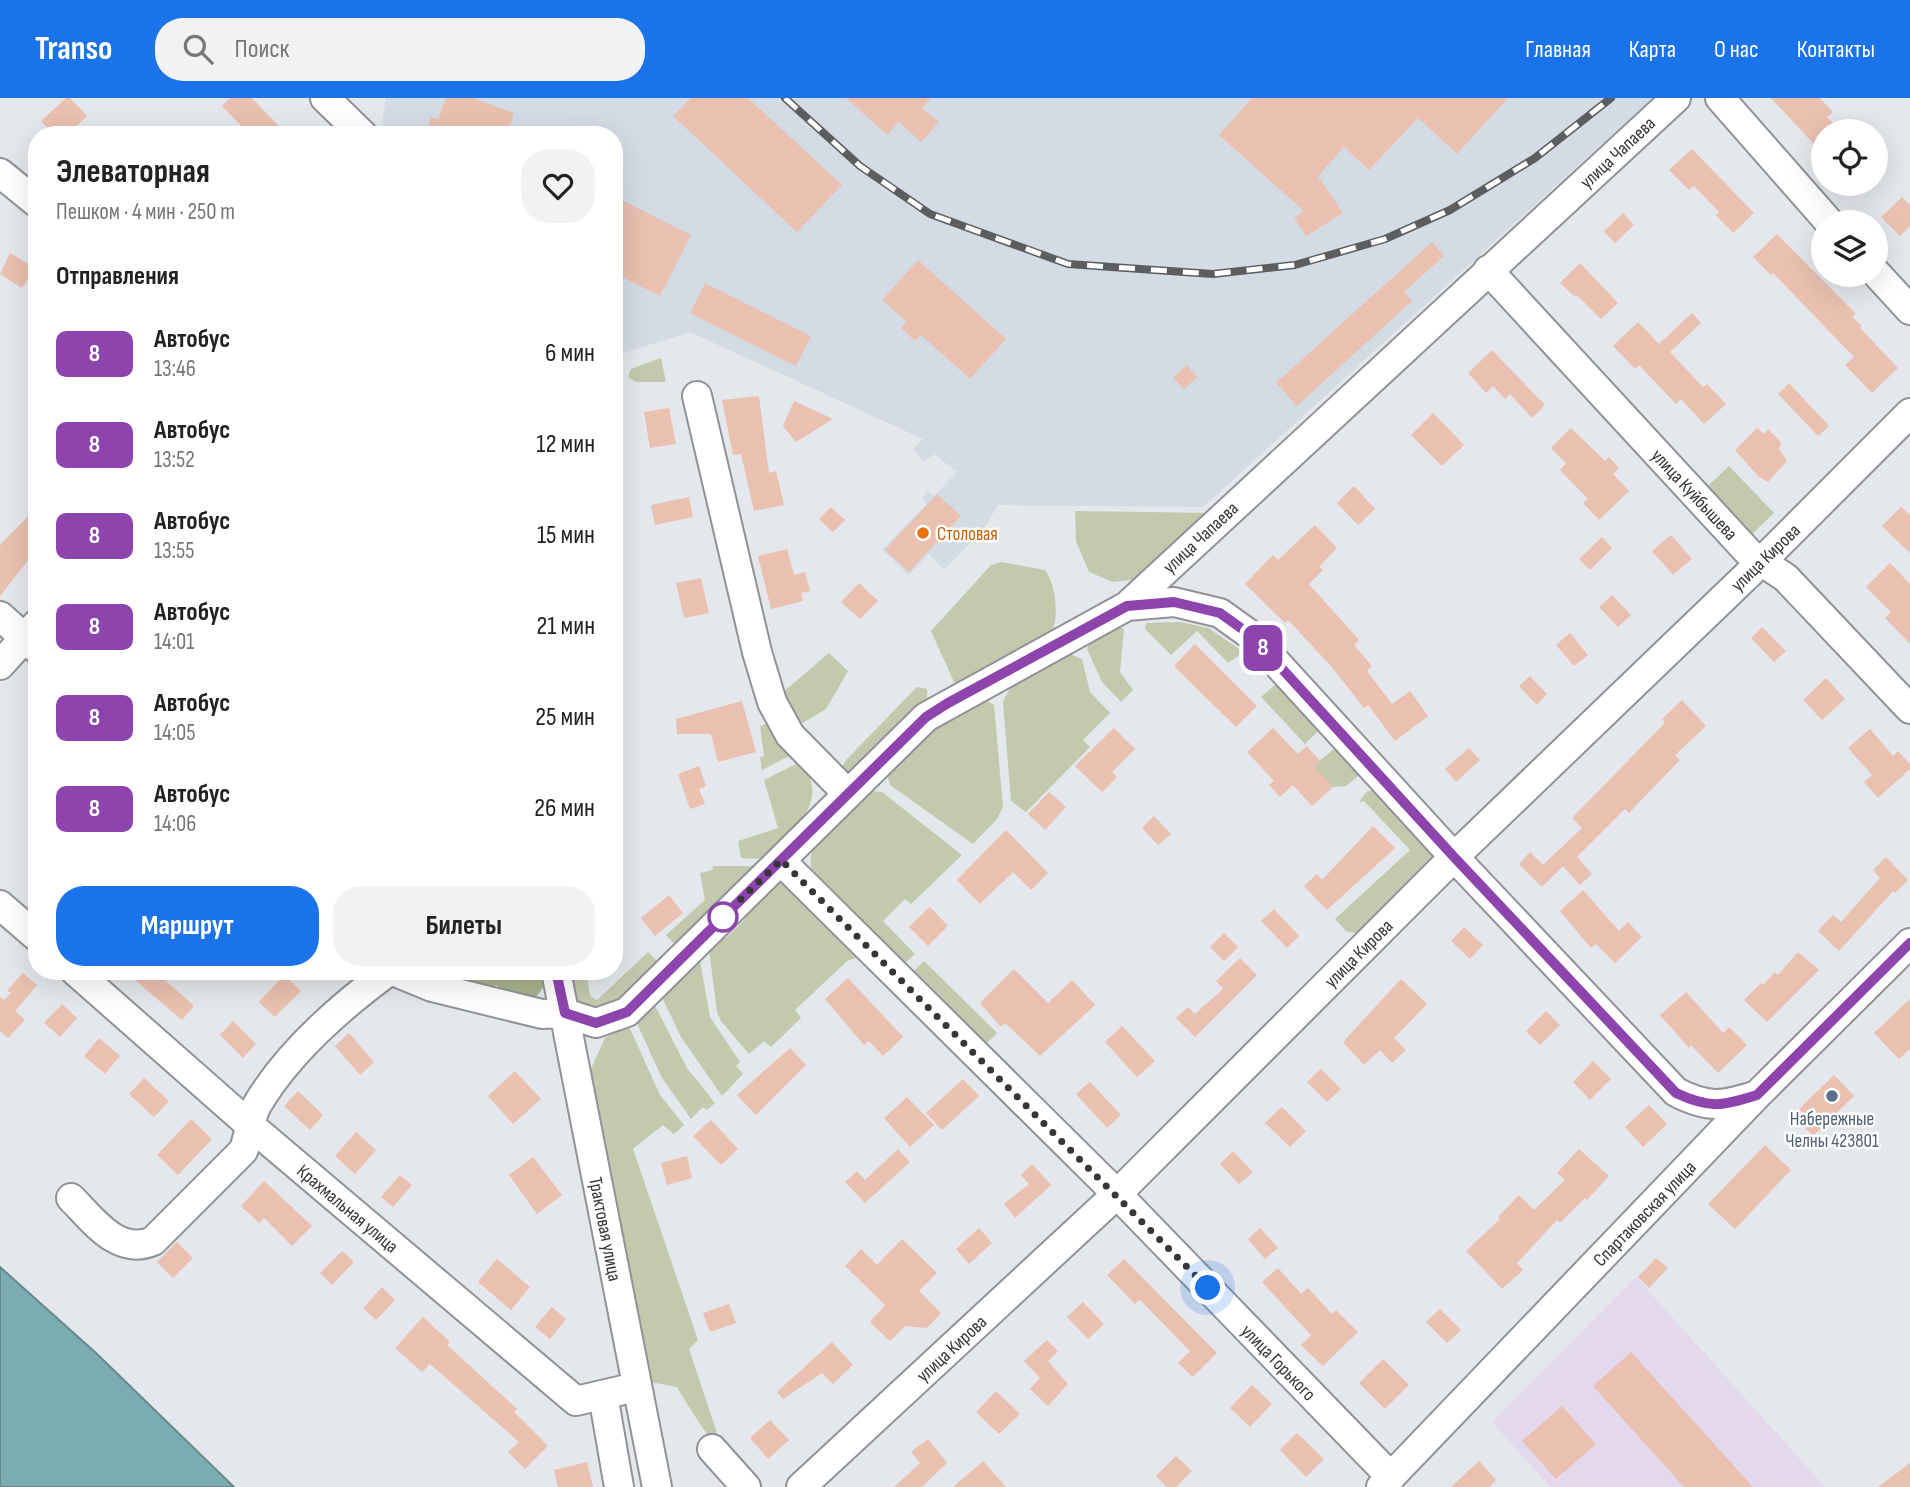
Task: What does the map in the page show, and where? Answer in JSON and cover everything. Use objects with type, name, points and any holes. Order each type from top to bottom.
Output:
[{"type":"street","points":[[325,98],[354,126]]},
{"type":"street","name":"улица Чапаева","points":[[409,980],[462,996],[542,1014],[565,1013],[596,1023],[627,1012],[926,717],[1127,606],[1676,98]]},
{"type":"street","points":[[1720,98],[1818,210]]},
{"type":"street","points":[[0,173],[28,196]]},
{"type":"street","name":"улица Куйбышева","points":[[1488,270],[1740,544],[1786,578],[1910,709]]},
{"type":"street","points":[[1888,286],[1910,310]]},
{"type":"street","points":[[697,396],[757,652],[772,702],[790,735],[848,793]]},
{"type":"street","name":"улица Кирова","points":[[801,1487],[1117,1194],[1454,857],[1762,561],[1910,413]]},
{"type":"street","points":[[1127,606],[1174,602],[1208,610],[1220,613],[1252,636],[1454,857],[1676,1093],[1697,1103],[1724,1106],[1757,1095]]},
{"type":"street","points":[[0,617],[28,634]]},
{"type":"street","points":[[0,665],[28,641]]},
{"type":"street","name":"улица Горького","points":[[781,860],[1117,1194],[1386,1482]]},
{"type":"street","points":[[0,905],[28,929]]},
{"type":"street","name":"Спартаковская улица","points":[[1386,1482],[1757,1095],[1910,943]]},
{"type":"street","name":"Крахмальная улица","points":[[85,980],[252,1127],[576,1401],[636,1387]]},
{"type":"street","points":[[71,1198],[116,1241],[142,1246],[153,1241],[243,1151],[258,1105],[290,1063],[343,1005],[378,980]]},
{"type":"street","name":"Трактовая улица","points":[[558,980],[657,1487]]},
{"type":"street","points":[[603,1395],[618,1487]]},
{"type":"street","points":[[712,1449],[746,1487]]},
{"type":"shaded area","points":[[386,98],[1652,98],[1203,507],[998,505],[983,530],[944,570],[929,554],[909,575],[882,550],[927,504],[922,498],[928,491],[934,496],[957,472],[934,454],[924,462],[913,449],[923,439],[690,332],[623,353],[623,126],[382,125]]},
{"type":"shaded area","points":[[1636,1277],[1825,1487],[1550,1487],[1492,1422]]},
{"type":"green space","points":[[661,358],[666,382],[636,382],[628,377],[631,369]]},
{"type":"green space","points":[[1729,466],[1774,513],[1751,535],[1706,488]]},
{"type":"green space","points":[[1075,511],[1212,513],[1140,579],[1113,582],[1089,572],[1076,541]]},
{"type":"green space","points":[[1001,562],[1045,570],[1052,584],[1055,600],[1052,633],[964,684],[954,682],[931,631],[991,565]]},
{"type":"green space","points":[[1180,622],[1208,628],[1244,652],[1228,663],[1197,631],[1171,655],[1145,629],[1146,623]]},
{"type":"green space","points":[[1117,626],[1124,629],[1120,672],[1133,690],[1121,702],[1102,682],[1087,649],[1091,639]]},
{"type":"green space","points":[[1065,652],[1082,659],[1090,692],[1110,713],[1083,740],[1090,747],[1026,812],[1011,801],[1003,702],[1010,688]]},
{"type":"green space","points":[[829,653],[848,671],[826,709],[803,723],[790,721],[782,693]]},
{"type":"green space","points":[[1277,683],[1322,727],[1305,744],[1261,697]]},
{"type":"green space","points":[[917,687],[927,689],[927,704],[855,771],[840,771],[846,760]]},
{"type":"green space","points":[[985,699],[994,705],[1003,807],[997,819],[973,844],[890,785],[886,771],[933,726]]},
{"type":"green space","points":[[769,723],[791,755],[762,770],[760,757],[764,756],[760,726]]},
{"type":"green space","points":[[1337,747],[1362,773],[1346,786],[1333,787],[1313,766]]},
{"type":"green space","points":[[800,762],[809,776],[812,790],[805,815],[764,859],[741,858],[738,841],[778,828],[764,780]]},
{"type":"green space","points":[[1374,790],[1437,855],[1359,934],[1346,931],[1335,919],[1410,850],[1364,801],[1359,802],[1366,792]]},
{"type":"green space","points":[[865,791],[882,792],[962,855],[911,904],[905,899],[883,921],[915,954],[903,965],[813,875],[812,850],[818,839],[835,818]]},
{"type":"green space","points":[[713,866],[756,866],[676,946],[666,935],[705,900],[700,873],[712,870]]},
{"type":"green space","points":[[783,882],[862,956],[847,961],[795,1010],[801,1018],[771,1047],[764,1041],[749,1054],[721,1021],[717,1012],[709,949],[723,937],[726,938],[745,919],[742,915],[776,883]]},
{"type":"green space","points":[[648,952],[659,963],[629,992],[606,1006],[595,1008],[583,1005],[571,996],[571,980],[588,980],[590,996],[597,1000],[618,980],[623,980],[623,976]]},
{"type":"green space","points":[[699,955],[710,1017],[740,1062],[736,1066],[743,1074],[722,1096],[681,1037],[659,991]]},
{"type":"green space","points":[[924,961],[997,1033],[986,1044],[911,974]]},
{"type":"green space","points":[[469,980],[548,980],[537,996],[526,998],[496,992],[500,988],[496,985],[491,988],[483,984],[484,990]]},
{"type":"green space","points":[[652,1000],[687,1068],[715,1103],[707,1110],[703,1107],[691,1119],[662,1078],[634,1017]]},
{"type":"green space","points":[[627,1022],[660,1095],[684,1125],[674,1134],[663,1125],[633,1149],[698,1340],[689,1349],[717,1433],[763,1487],[752,1483],[740,1473],[715,1445],[677,1387],[645,1381],[589,1073],[605,1038]]},
{"type":"water","points":[[0,1267],[96,1353],[234,1487],[0,1487]]},
{"type":"building","points":[[66,98],[70,98],[87,116],[76,126],[46,126],[41,121]]},
{"type":"building","points":[[230,98],[252,98],[278,126],[241,126],[222,106]]},
{"type":"building","points":[[446,98],[473,98],[514,113],[509,126],[428,126],[431,117],[438,119]]},
{"type":"building","points":[[691,98],[748,98],[842,185],[797,232],[673,116]]},
{"type":"building","points":[[846,98],[931,98],[922,108],[939,122],[921,142],[899,122],[887,135]]},
{"type":"building","points":[[1252,98],[1508,98],[1457,154],[1418,118],[1369,170],[1344,147],[1318,176],[1343,213],[1306,236],[1294,218],[1304,211],[1219,135]]},
{"type":"building","points":[[1771,98],[1820,98],[1833,112],[1827,117],[1829,119],[1811,119],[1811,141]]},
{"type":"building","points":[[1692,149],[1754,213],[1733,233],[1716,215],[1719,212],[1694,186],[1689,190],[1669,170]]},
{"type":"building","points":[[1902,197],[1910,205],[1910,226],[1900,236],[1888,224],[1888,210]]},
{"type":"building","points":[[623,201],[691,235],[660,296],[623,278]]},
{"type":"building","points":[[1623,213],[1634,225],[1615,243],[1604,231]]},
{"type":"building","points":[[1777,234],[1811,268],[1811,287],[1829,287],[1856,314],[1852,317],[1862,326],[1860,328],[1898,368],[1872,393],[1845,365],[1854,357],[1773,273],[1771,275],[1753,257]]},
{"type":"building","points":[[1432,242],[1444,256],[1404,292],[1412,301],[1297,406],[1276,383]]},
{"type":"building","points":[[10,253],[28,264],[28,279],[22,288],[0,274]]},
{"type":"building","points":[[918,260],[1006,339],[970,379],[921,335],[915,341],[901,328],[907,322],[882,300]]},
{"type":"building","points":[[1580,263],[1618,303],[1601,319],[1577,295],[1575,297],[1560,283]]},
{"type":"building","points":[[705,283],[811,336],[796,366],[690,313]]},
{"type":"building","points":[[1692,313],[1701,323],[1670,352],[1703,387],[1707,384],[1726,404],[1704,424],[1681,399],[1676,404],[1639,365],[1635,369],[1613,346],[1638,322],[1659,344]]},
{"type":"building","points":[[1492,350],[1545,405],[1532,418],[1510,394],[1505,399],[1493,386],[1486,393],[1468,373]]},
{"type":"building","points":[[1187,365],[1197,377],[1184,389],[1173,378]]},
{"type":"building","points":[[1789,383],[1829,426],[1818,436],[1778,394]]},
{"type":"building","points":[[759,396],[769,473],[776,471],[784,505],[754,511],[741,454],[733,455],[722,400]]},
{"type":"building","points":[[794,401],[833,419],[796,442],[783,426]]},
{"type":"building","points":[[669,408],[676,444],[650,448],[644,412]]},
{"type":"building","points":[[1433,413],[1464,445],[1442,466],[1411,435]]},
{"type":"building","points":[[1571,428],[1605,461],[1609,457],[1619,468],[1613,474],[1629,491],[1599,520],[1583,503],[1588,499],[1560,470],[1566,463],[1551,448]]},
{"type":"building","points":[[1757,428],[1764,434],[1768,429],[1781,442],[1779,449],[1787,461],[1768,482],[1759,477],[1735,450]]},
{"type":"building","points":[[1354,486],[1375,509],[1358,525],[1337,503]]},
{"type":"building","name":"Столовая","points":[[937,494],[961,516],[909,572],[885,550]]},
{"type":"building","points":[[689,497],[693,517],[655,525],[651,505]]},
{"type":"building","points":[[831,507],[845,520],[833,532],[819,519]]},
{"type":"building","points":[[1901,507],[1910,515],[1910,553],[1882,526]]},
{"type":"building","points":[[28,516],[28,560],[0,596],[0,545]]},
{"type":"building","points":[[1315,525],[1337,548],[1319,567],[1323,570],[1309,584],[1359,640],[1354,645],[1372,666],[1367,671],[1392,704],[1410,691],[1428,716],[1395,741],[1368,705],[1364,708],[1331,666],[1288,620],[1285,623],[1245,584],[1273,555],[1278,560]]},
{"type":"building","points":[[1671,535],[1692,559],[1673,575],[1652,551]]},
{"type":"building","points":[[1602,537],[1612,548],[1590,570],[1579,559]]},
{"type":"building","points":[[787,549],[794,575],[805,572],[810,591],[801,593],[803,601],[771,609],[758,556]]},
{"type":"building","points":[[1890,563],[1910,584],[1910,644],[1885,618],[1891,612],[1866,587]]},
{"type":"building","points":[[701,578],[709,613],[684,618],[676,583]]},
{"type":"building","points":[[859,583],[878,601],[860,619],[841,602]]},
{"type":"building","points":[[1612,595],[1631,615],[1618,627],[1599,607]]},
{"type":"building","points":[[1762,627],[1786,651],[1774,662],[1751,638]]},
{"type":"building","points":[[1570,633],[1588,655],[1574,666],[1556,645]]},
{"type":"building","points":[[1195,644],[1257,706],[1236,727],[1174,666]]},
{"type":"building","points":[[1530,676],[1547,694],[1537,705],[1519,686]]},
{"type":"building","points":[[1826,678],[1845,699],[1822,720],[1803,700]]},
{"type":"building","points":[[1682,700],[1706,726],[1675,755],[1680,760],[1629,813],[1625,809],[1577,857],[1592,874],[1580,885],[1563,866],[1542,887],[1519,864],[1530,852],[1543,865],[1582,828],[1572,818],[1665,723],[1662,719]]},
{"type":"building","points":[[742,701],[756,752],[718,762],[711,734],[677,734],[676,719]]},
{"type":"building","points":[[1114,728],[1135,749],[1112,772],[1117,777],[1102,792],[1075,766]]},
{"type":"building","points":[[1273,728],[1298,754],[1307,746],[1320,761],[1314,766],[1333,787],[1312,806],[1293,785],[1280,797],[1269,785],[1274,781],[1247,752]]},
{"type":"building","points":[[1870,729],[1893,756],[1898,751],[1910,764],[1910,769],[1878,798],[1864,782],[1872,775],[1848,748]]},
{"type":"building","points":[[1469,748],[1480,760],[1456,782],[1445,769]]},
{"type":"building","points":[[699,766],[706,786],[699,789],[705,804],[690,809],[678,774]]},
{"type":"building","points":[[1049,792],[1066,807],[1045,830],[1028,814]]},
{"type":"building","points":[[1154,816],[1171,834],[1158,845],[1142,828]]},
{"type":"building","points":[[1373,826],[1395,848],[1327,910],[1304,886],[1317,874],[1322,880]]},
{"type":"building","points":[[1006,830],[1048,873],[1031,890],[1013,872],[980,904],[957,880]]},
{"type":"building","points":[[1886,857],[1908,880],[1895,893],[1893,891],[1839,951],[1818,931],[1833,915],[1841,922],[1880,878],[1873,870]]},
{"type":"building","points":[[1583,890],[1619,931],[1628,922],[1642,937],[1615,963],[1596,944],[1591,948],[1560,911]]},
{"type":"building","points":[[669,895],[683,913],[655,936],[641,918]]},
{"type":"building","points":[[930,907],[948,926],[928,946],[909,927]]},
{"type":"building","points":[[1274,909],[1299,936],[1287,948],[1261,921]]},
{"type":"building","points":[[1464,927],[1483,945],[1470,959],[1451,941]]},
{"type":"building","points":[[1224,933],[1238,947],[1224,961],[1210,947]]},
{"type":"building","points":[[1798,952],[1819,970],[1767,1022],[1744,1000],[1775,972],[1778,975]]},
{"type":"building","points":[[1240,958],[1257,975],[1195,1037],[1176,1018],[1188,1007],[1195,1014],[1223,989],[1216,981]]},
{"type":"building","points":[[1014,969],[1048,1003],[1072,980],[1095,1005],[1040,1056],[1005,1023],[1001,1027],[980,1003]]},
{"type":"building","points":[[23,973],[37,985],[15,1011],[25,1020],[8,1038],[0,1031],[0,997],[4,1000],[11,993],[7,991]]},
{"type":"building","points":[[848,978],[903,1037],[883,1056],[869,1041],[864,1045],[825,999]]},
{"type":"building","points":[[1401,979],[1427,1004],[1394,1038],[1406,1050],[1392,1063],[1380,1050],[1364,1065],[1343,1042]]},
{"type":"building","points":[[135,980],[165,980],[194,1006],[182,1020]]},
{"type":"building","points":[[279,980],[289,980],[301,991],[275,1017],[259,1002]]},
{"type":"building","points":[[1686,992],[1723,1033],[1729,1027],[1747,1045],[1718,1073],[1691,1045],[1689,1048],[1660,1015]]},
{"type":"building","points":[[1910,999],[1910,1049],[1899,1059],[1874,1033]]},
{"type":"building","points":[[62,1004],[77,1018],[60,1037],[44,1023]]},
{"type":"building","points":[[1546,1011],[1560,1025],[1540,1045],[1526,1031]]},
{"type":"building","points":[[233,1021],[256,1044],[243,1058],[220,1035]]},
{"type":"building","points":[[1122,1026],[1155,1061],[1137,1077],[1105,1042]]},
{"type":"building","points":[[349,1033],[374,1062],[360,1075],[335,1046]]},
{"type":"building","points":[[99,1038],[120,1056],[105,1074],[84,1056]]},
{"type":"building","points":[[790,1048],[806,1065],[756,1115],[737,1095]]},
{"type":"building","points":[[1593,1061],[1611,1079],[1590,1100],[1573,1082]]},
{"type":"building","points":[[1321,1069],[1341,1089],[1327,1102],[1307,1082]]},
{"type":"building","points":[[515,1071],[541,1099],[513,1124],[488,1096]]},
{"type":"building","points":[[1834,1075],[1854,1096],[1813,1136],[1793,1115]]},
{"type":"building","points":[[144,1078],[169,1101],[154,1117],[129,1094]]},
{"type":"building","points":[[963,1079],[979,1096],[942,1130],[926,1113]]},
{"type":"building","points":[[1090,1082],[1121,1115],[1107,1128],[1076,1094]]},
{"type":"building","points":[[298,1091],[323,1115],[310,1130],[284,1106]]},
{"type":"building","points":[[907,1097],[934,1125],[910,1147],[884,1118]]},
{"type":"building","points":[[1649,1105],[1667,1124],[1643,1147],[1625,1127]]},
{"type":"building","points":[[1282,1107],[1306,1131],[1290,1147],[1265,1123]]},
{"type":"building","points":[[191,1119],[212,1139],[178,1175],[157,1155]]},
{"type":"building","points":[[711,1120],[738,1149],[721,1165],[693,1136]]},
{"type":"building","points":[[356,1132],[376,1150],[355,1174],[335,1156]]},
{"type":"building","points":[[1765,1145],[1791,1170],[1735,1229],[1708,1204]]},
{"type":"building","points":[[898,1149],[910,1162],[865,1203],[845,1182],[857,1171],[865,1180]]},
{"type":"building","points":[[1579,1149],[1609,1176],[1560,1223],[1557,1220],[1517,1263],[1523,1270],[1502,1289],[1466,1251],[1500,1219],[1498,1217],[1519,1195],[1534,1210],[1565,1180],[1557,1173]]},
{"type":"building","points":[[1233,1151],[1253,1172],[1239,1184],[1220,1164]]},
{"type":"building","points":[[687,1156],[692,1178],[667,1185],[661,1163]]},
{"type":"building","points":[[533,1157],[562,1195],[537,1214],[509,1175]]},
{"type":"building","points":[[1032,1164],[1051,1185],[1015,1218],[1004,1204],[1029,1184],[1021,1175]]},
{"type":"building","points":[[400,1175],[412,1185],[393,1207],[381,1197]]},
{"type":"building","points":[[264,1181],[312,1226],[292,1246],[264,1218],[259,1223],[241,1206]]},
{"type":"building","points":[[979,1228],[992,1243],[969,1264],[956,1249]]},
{"type":"building","points":[[1260,1228],[1278,1248],[1265,1259],[1248,1239]]},
{"type":"building","points":[[902,1239],[937,1273],[919,1291],[941,1313],[927,1328],[905,1326],[890,1341],[870,1322],[885,1305],[845,1266],[861,1249],[877,1265]]},
{"type":"building","points":[[177,1242],[193,1258],[173,1278],[157,1262]]},
{"type":"building","points":[[342,1251],[354,1262],[332,1285],[320,1273]]},
{"type":"building","points":[[1656,1258],[1668,1268],[1649,1288],[1638,1277]]},
{"type":"building","points":[[497,1259],[530,1287],[511,1310],[478,1282]]},
{"type":"building","points":[[1124,1259],[1217,1353],[1193,1377],[1178,1363],[1190,1351],[1140,1300],[1135,1304],[1107,1275]]},
{"type":"building","points":[[1278,1268],[1301,1294],[1308,1288],[1332,1314],[1336,1310],[1358,1332],[1323,1366],[1301,1345],[1311,1335],[1262,1282]]},
{"type":"building","points":[[382,1287],[395,1300],[376,1320],[363,1308]]},
{"type":"building","points":[[1083,1302],[1104,1324],[1088,1339],[1067,1317]]},
{"type":"building","points":[[729,1304],[736,1323],[710,1332],[703,1313]]},
{"type":"building","points":[[552,1307],[566,1319],[550,1339],[535,1327]]},
{"type":"building","points":[[1440,1309],[1461,1330],[1447,1343],[1426,1322]]},
{"type":"building","points":[[423,1317],[450,1342],[447,1345],[517,1409],[514,1412],[548,1446],[525,1469],[508,1452],[519,1442],[430,1364],[422,1372],[395,1348]]},
{"type":"building","points":[[1047,1340],[1058,1351],[1048,1361],[1068,1384],[1048,1406],[1030,1389],[1040,1378],[1024,1361]]},
{"type":"building","points":[[832,1342],[853,1365],[833,1384],[822,1373],[783,1399],[777,1392]]},
{"type":"building","points":[[1631,1352],[1753,1487],[1684,1487],[1593,1386]]},
{"type":"building","points":[[1383,1359],[1409,1385],[1385,1409],[1359,1383]]},
{"type":"building","points":[[1252,1385],[1272,1404],[1250,1427],[1230,1408]]},
{"type":"building","points":[[996,1391],[1020,1414],[999,1434],[976,1412]]},
{"type":"building","points":[[1562,1406],[1596,1444],[1556,1479],[1522,1441]]},
{"type":"building","points":[[770,1420],[789,1440],[768,1459],[750,1438]]},
{"type":"building","points":[[1297,1433],[1324,1459],[1306,1477],[1280,1450]]},
{"type":"building","points":[[928,1439],[947,1463],[922,1487],[894,1487],[920,1463],[911,1452]]},
{"type":"building","points":[[1176,1456],[1192,1471],[1176,1487],[1167,1487],[1156,1476]]},
{"type":"building","points":[[983,1461],[1006,1487],[953,1487]]},
{"type":"building","points":[[1479,1461],[1496,1480],[1489,1487],[1451,1487]]},
{"type":"building","points":[[587,1462],[593,1487],[558,1487],[554,1470]]},
{"type":"building","points":[[1910,1463],[1910,1487],[1878,1487]]},
{"type":"railway","points":[[785,98],[860,166],[930,214],[1068,264],[1213,274],[1295,265],[1385,239],[1450,210],[1535,158],[1611,98]]},
{"type":"bus line","name":"8","points":[[558,980],[565,1013],[596,1023],[627,1012],[926,717],[1127,606],[1174,602],[1220,613],[1252,636],[1454,857],[1676,1093],[1697,1103],[1724,1106],[1757,1095],[1910,943]]},
{"type":"place","name":"Столовая","points":[[923,533]]},
{"type":"place","name":"Набережные Челны 423801","points":[[1832,1096]]},
{"type":"route","points":[[723,917],[781,860],[1208,1288]]}]
